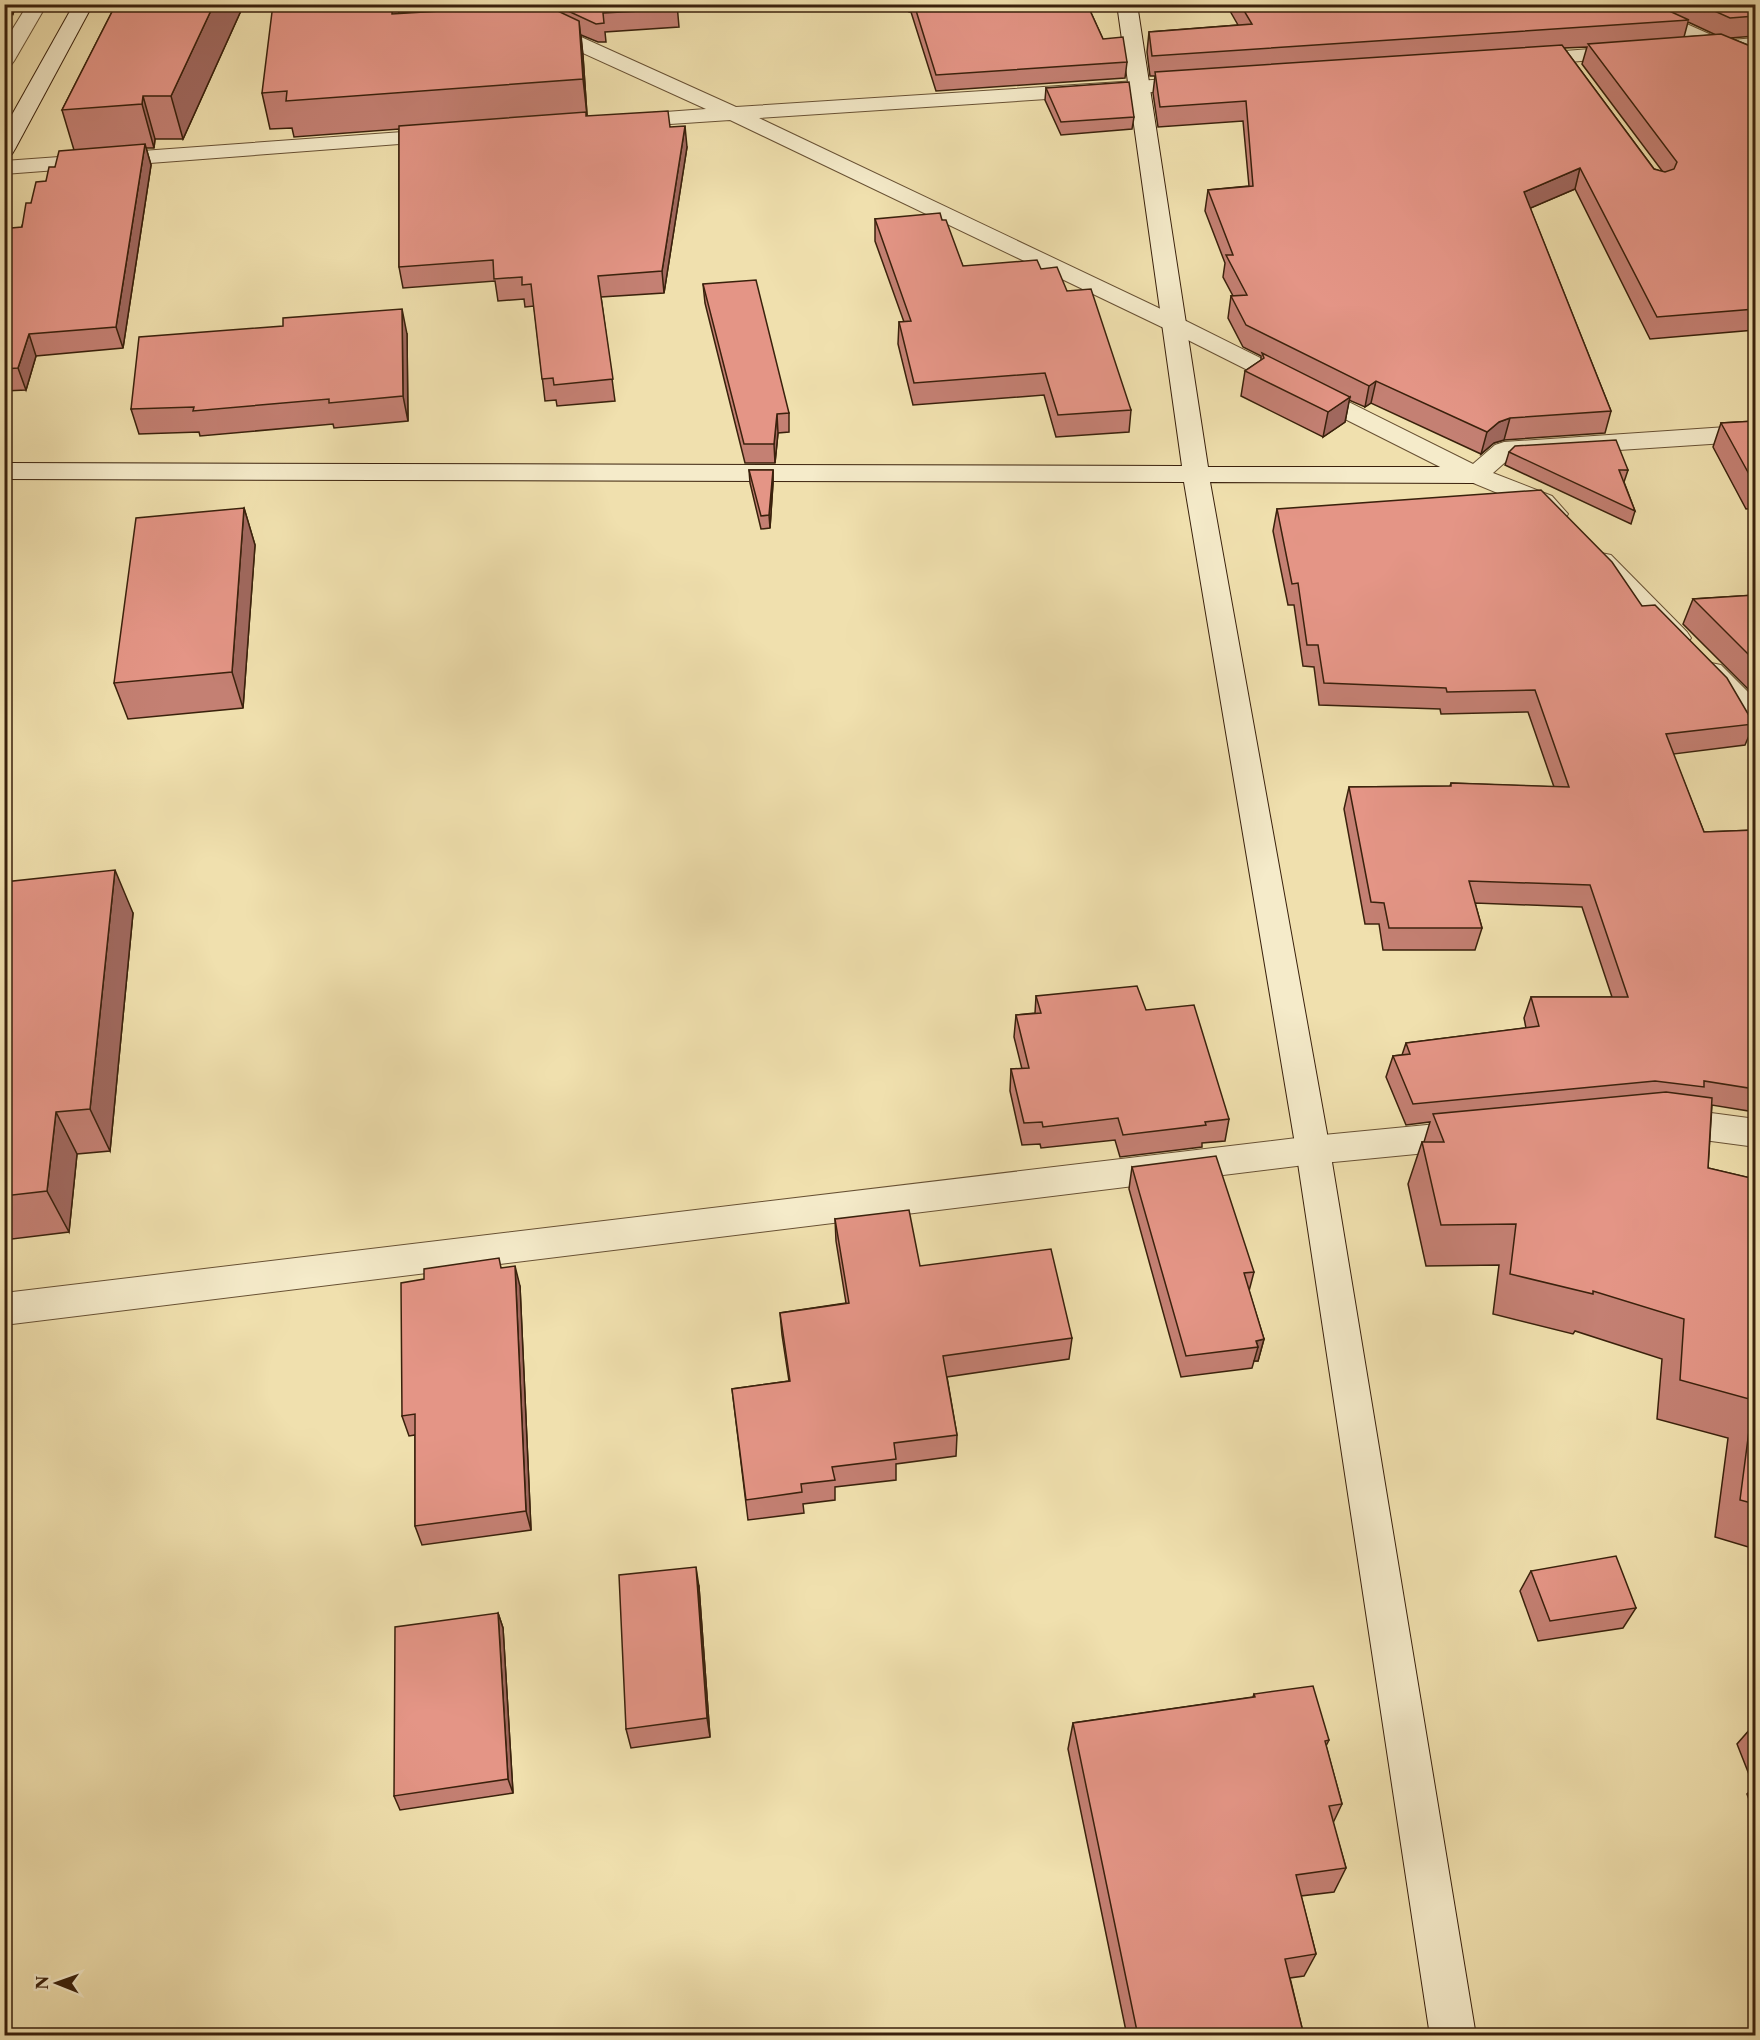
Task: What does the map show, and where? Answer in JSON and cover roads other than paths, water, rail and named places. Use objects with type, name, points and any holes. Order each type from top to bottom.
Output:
[{"type":"street","points":[[4,61],[38,4]]},
{"type":"street","points":[[4,149],[84,4]]},
{"type":"street","points":[[491,4],[731,113],[1176,325],[1475,475],[1543,502],[1753,713]]},
{"type":"street","points":[[1127,4],[1197,474],[1313,1150],[1453,2036]]},
{"type":"street","points":[[1625,4],[1755,63]]},
{"type":"street","points":[[1683,48],[1718,46]]},
{"type":"street","points":[[1505,61],[1647,51]]},
{"type":"street","points":[[1564,57],[1577,75]]},
{"type":"street","points":[[600,123],[1223,81]]},
{"type":"street","points":[[4,168],[469,133]]},
{"type":"street","points":[[4,471],[1475,475],[1504,450],[1755,433]]},
{"type":"street","points":[[1634,1119],[1646,1118],[1755,1133]]},
{"type":"street","points":[[4,1308],[1313,1150],[1503,1132]]},
{"type":"lane","points":[[1718,46],[1755,43]]}]
